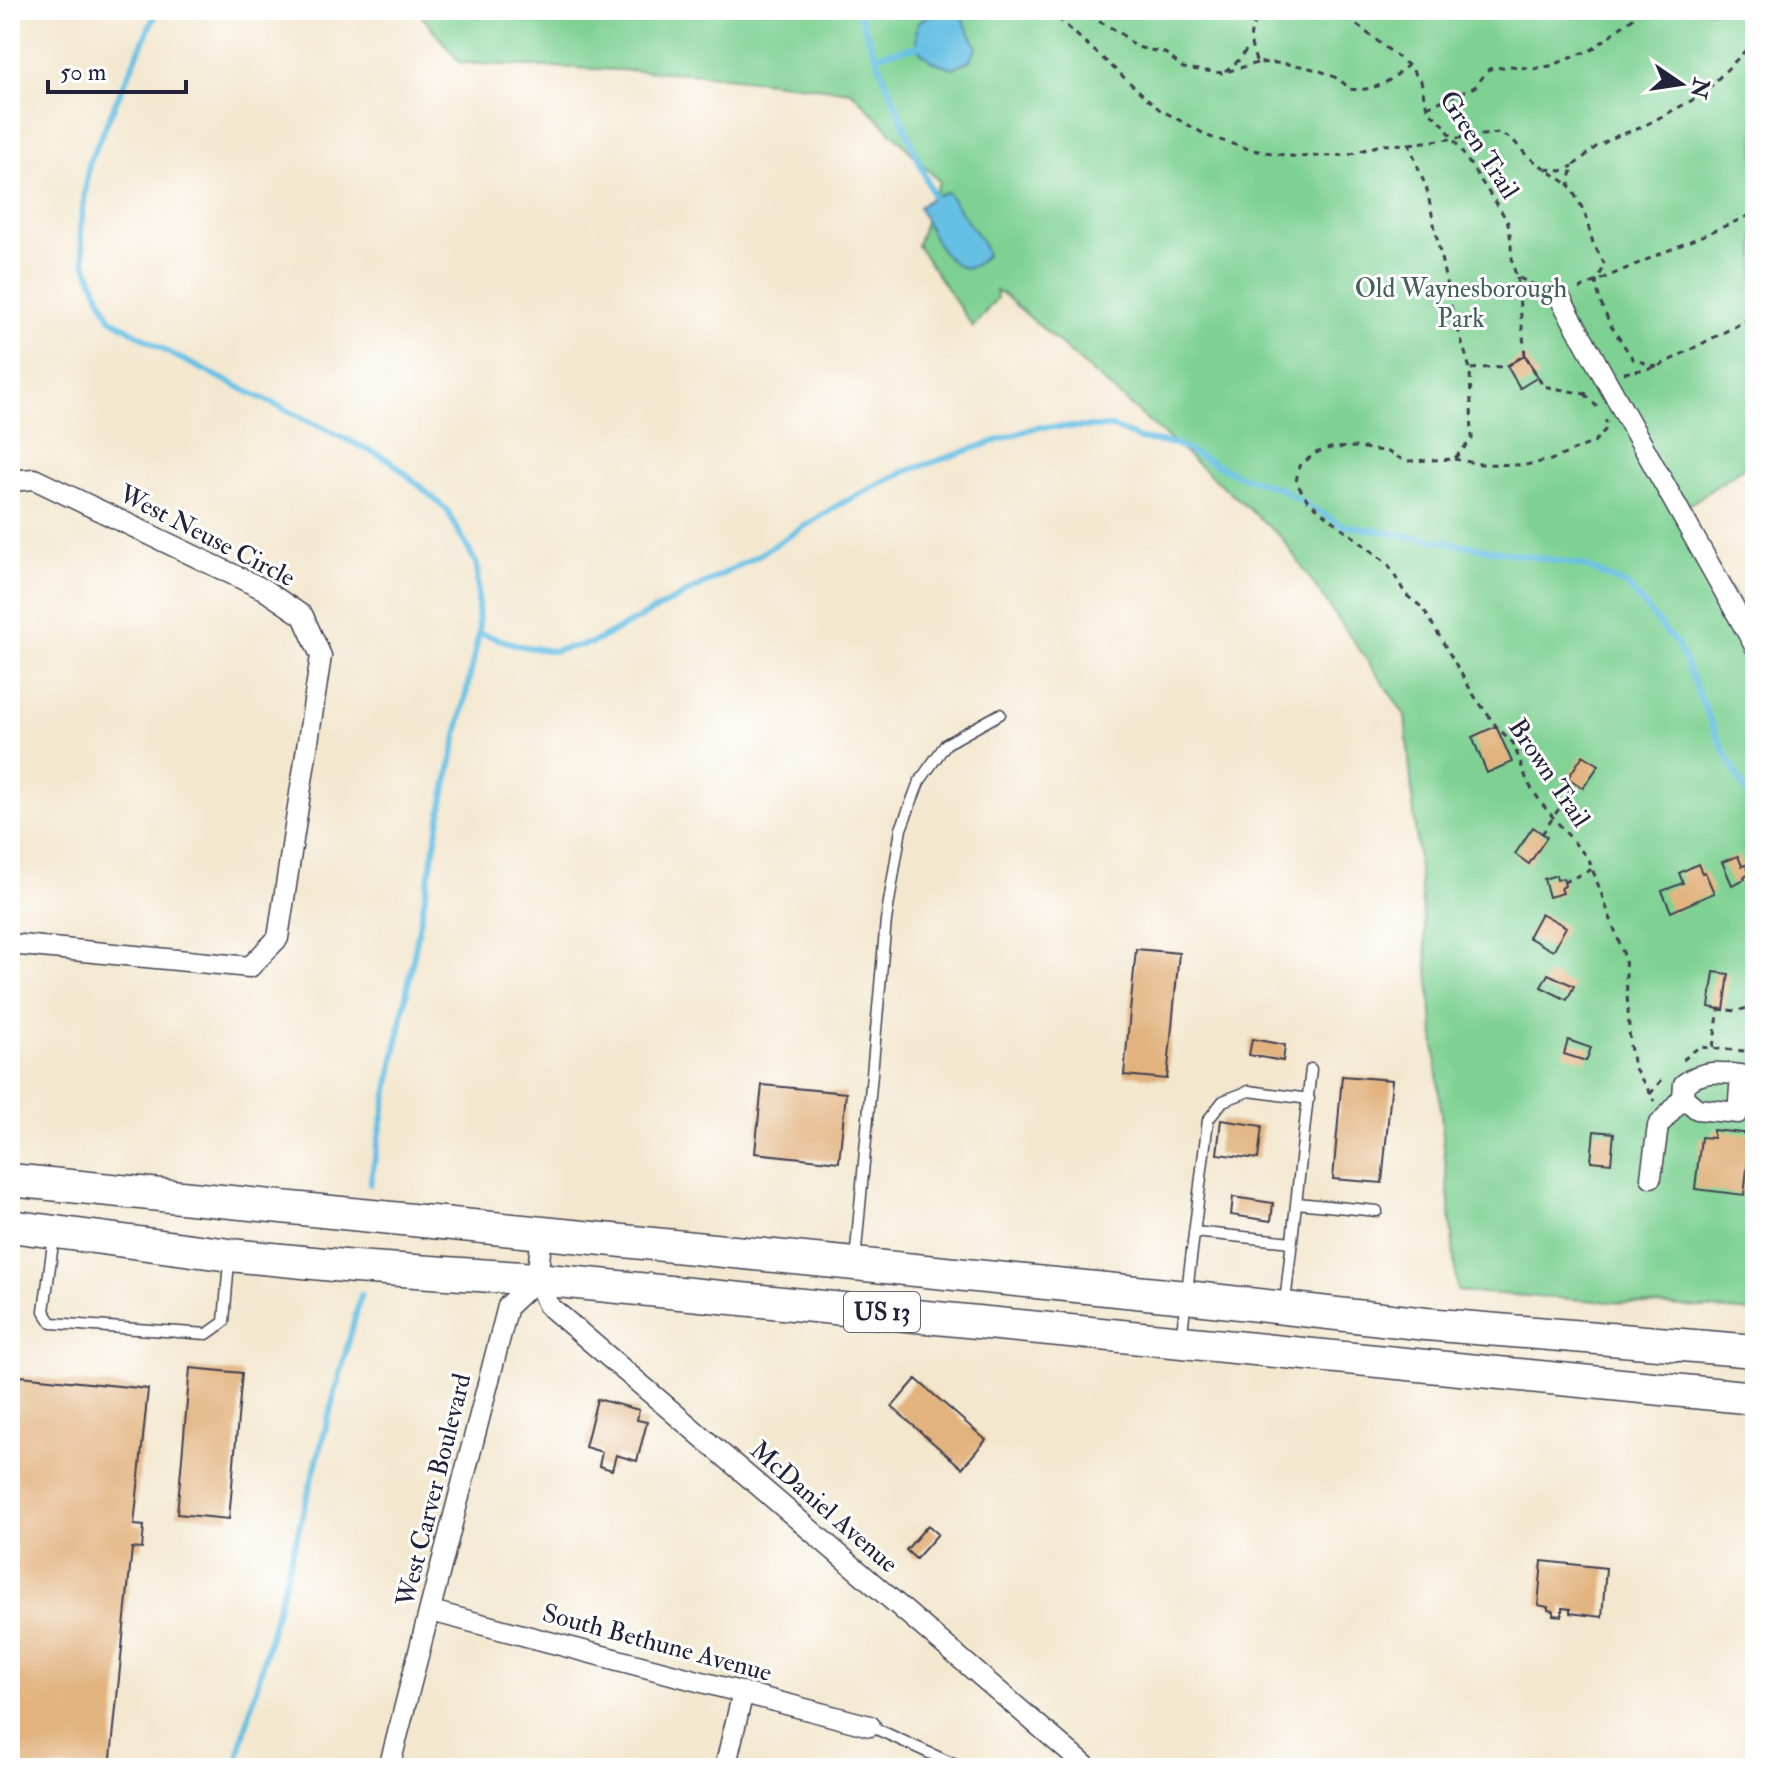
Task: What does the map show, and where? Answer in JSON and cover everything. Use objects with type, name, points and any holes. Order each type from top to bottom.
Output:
[{"type":"highway","name":"US 13","points":[[10,1180],[855,1263],[1284,1309],[1755,1351]]},
{"type":"highway","name":"US 13","points":[[10,1226],[230,1255],[537,1279],[1755,1398]]},
{"type":"street","points":[[1560,298],[1755,646]]},
{"type":"street","name":"West Neuse Circle","points":[[10,481],[34,479],[263,589],[303,616],[321,656],[278,938],[250,967],[10,944]]},
{"type":"street","points":[[1651,1177],[1658,1126],[1683,1097],[1684,1084],[1694,1076],[1708,1072],[1748,1076],[1738,1113],[1697,1109],[1683,1097]]},
{"type":"street","points":[[537,1279],[542,1234]]},
{"type":"street","name":"West Carver Boulevard","points":[[389,1768],[508,1306],[537,1279]]},
{"type":"street","name":"McDaniel Avenue","points":[[537,1279],[548,1305],[1088,1768]]},
{"type":"street","name":"South Bethune Avenue","points":[[431,1611],[870,1726]]},
{"type":"street","points":[[725,1768],[743,1692]]},
{"type":"lane","points":[[855,1263],[886,920],[901,829],[919,782],[946,744],[1000,714]]},
{"type":"lane","points":[[1284,1309],[1311,1069]]},
{"type":"lane","points":[[1181,1341],[1208,1120],[1223,1101],[1249,1091],[1309,1099]]},
{"type":"lane","points":[[1297,1203],[1377,1211]]},
{"type":"lane","points":[[55,1231],[44,1311],[52,1323],[207,1334],[224,1322],[230,1255]]},
{"type":"lane","points":[[1194,1232],[1292,1242]]},
{"type":"lane","points":[[870,1726],[962,1768]]},
{"type":"path","points":[[1049,10],[1159,109],[1210,137],[1252,150],[1297,157],[1348,155],[1380,145],[1454,140],[1499,133],[1513,140],[1543,168],[1569,185],[1584,211],[1593,243],[1605,265],[1596,282],[1600,302],[1611,326],[1633,359],[1657,367]]},
{"type":"path","points":[[1078,10],[1119,32],[1136,47],[1165,53],[1183,68],[1222,73],[1257,63],[1292,65],[1330,74],[1343,80],[1349,89],[1363,91],[1381,86],[1408,65],[1338,10]]},
{"type":"path","points":[[1222,73],[1248,51],[1252,29],[1259,20],[1261,10]]},
{"type":"path","points":[[1427,107],[1475,87],[1489,69],[1550,66],[1593,49],[1643,10]]},
{"type":"path","points":[[1543,168],[1561,171],[1573,166],[1596,147],[1702,95],[1748,48],[1755,32]]},
{"type":"path","points":[[1251,42],[1257,63]]},
{"type":"path","name":"Green Trail","points":[[1408,65],[1421,81],[1427,107],[1444,125],[1507,220],[1512,236],[1525,355]]},
{"type":"path","points":[[1409,144],[1427,190],[1451,306],[1470,369],[1472,439],[1454,459]]},
{"type":"path","points":[[1569,185],[1573,166]]},
{"type":"path","points":[[1517,277],[1560,298],[1755,213]]},
{"type":"path","points":[[1585,394],[1628,370],[1657,367],[1755,316]]},
{"type":"path","points":[[1454,459],[1480,464],[1525,465],[1551,460],[1594,442],[1606,429],[1605,416],[1585,394],[1543,386],[1525,355],[1507,366],[1470,369]]},
{"type":"path","name":"Brown Trail","points":[[1454,459],[1405,461],[1388,452],[1358,447],[1330,448],[1316,453],[1299,466],[1296,482],[1308,501],[1388,564],[1406,595],[1423,608],[1473,694],[1496,726],[1513,743],[1528,783],[1589,860],[1625,958],[1634,1067],[1652,1097],[1668,1115]]},
{"type":"path","points":[[1542,834],[1576,783]]},
{"type":"path","points":[[1564,882],[1593,869]]},
{"type":"path","points":[[1713,1047],[1719,1009],[1736,1011],[1755,1006]]},
{"type":"green space","name":"Old Waynesborough Park","points":[[417,10],[1755,10],[1755,460],[1677,513],[1755,624],[1755,1312],[1457,1291],[1405,715],[1281,537],[1002,293],[996,291],[997,298],[973,327],[917,245],[939,181],[851,91],[690,73],[460,63]]},
{"type":"water","points":[[939,10],[958,10],[977,47],[970,60],[953,68],[931,61],[916,47],[917,23]]},
{"type":"water","points":[[947,192],[982,242],[987,255],[971,267],[962,267],[946,255],[919,207],[932,197]]},
{"type":"building","points":[[1525,355],[1538,377],[1520,388],[1507,366]]},
{"type":"building","points":[[1496,726],[1512,762],[1487,773],[1472,737]]},
{"type":"building","points":[[1583,755],[1599,765],[1583,788],[1568,778]]},
{"type":"building","points":[[1533,827],[1547,837],[1529,864],[1515,854]]},
{"type":"building","points":[[1738,856],[1750,874],[1732,885],[1722,862]]},
{"type":"building","points":[[1698,864],[1714,893],[1671,912],[1662,891],[1683,883],[1679,873]]},
{"type":"building","points":[[1556,875],[1557,880],[1563,878],[1563,893],[1549,897],[1544,879]]},
{"type":"building","points":[[1541,913],[1566,927],[1553,951],[1528,937]]},
{"type":"building","points":[[1136,949],[1179,953],[1167,1079],[1124,1075]]},
{"type":"building","points":[[1714,972],[1729,974],[1724,1010],[1709,1007]]},
{"type":"building","points":[[1548,974],[1574,986],[1567,1000],[1541,987]]},
{"type":"building","points":[[1252,1039],[1285,1045],[1283,1061],[1249,1055]]},
{"type":"building","points":[[1568,1040],[1591,1048],[1586,1061],[1564,1054]]},
{"type":"building","points":[[1342,1076],[1392,1080],[1382,1183],[1333,1179]]},
{"type":"building","points":[[762,1085],[846,1093],[839,1162],[755,1153]]},
{"type":"building","points":[[1221,1120],[1262,1126],[1258,1159],[1217,1154]]},
{"type":"building","points":[[1713,1130],[1751,1134],[1744,1195],[1695,1189],[1701,1137],[1713,1138]]},
{"type":"building","points":[[1594,1131],[1614,1133],[1611,1163],[1591,1161]]},
{"type":"building","points":[[1233,1197],[1273,1203],[1271,1221],[1231,1215]]},
{"type":"building","points":[[190,1368],[242,1373],[229,1519],[177,1514]]},
{"type":"building","points":[[10,1375],[148,1389],[134,1525],[144,1526],[142,1549],[132,1548],[110,1768],[10,1768]]},
{"type":"building","points":[[916,1379],[986,1440],[962,1468],[892,1407]]},
{"type":"building","points":[[597,1399],[639,1410],[637,1420],[647,1422],[637,1461],[616,1455],[612,1470],[599,1466],[602,1452],[585,1447]]},
{"type":"building","points":[[928,1525],[938,1534],[916,1559],[906,1550]]},
{"type":"building","points":[[1542,1561],[1606,1568],[1602,1617],[1570,1613],[1570,1609],[1562,1608],[1562,1616],[1553,1615],[1548,1607],[1538,1605]]},
{"type":"waterway","points":[[157,10],[89,163],[80,231],[85,263],[110,318],[171,354],[391,461],[447,510],[477,565],[479,633],[444,797],[370,1184]]},
{"type":"waterway","points":[[857,10],[936,203]]},
{"type":"waterway","points":[[877,55],[924,45]]},
{"type":"waterway","points":[[479,633],[521,646],[552,651],[592,643],[757,556],[840,504],[904,472],[1037,427],[1113,427],[1140,439],[1175,444],[1237,475],[1279,488],[1342,525],[1582,565],[1628,586],[1678,646],[1718,738],[1755,810]]},
{"type":"waterway","points":[[235,1768],[361,1295]]}]
